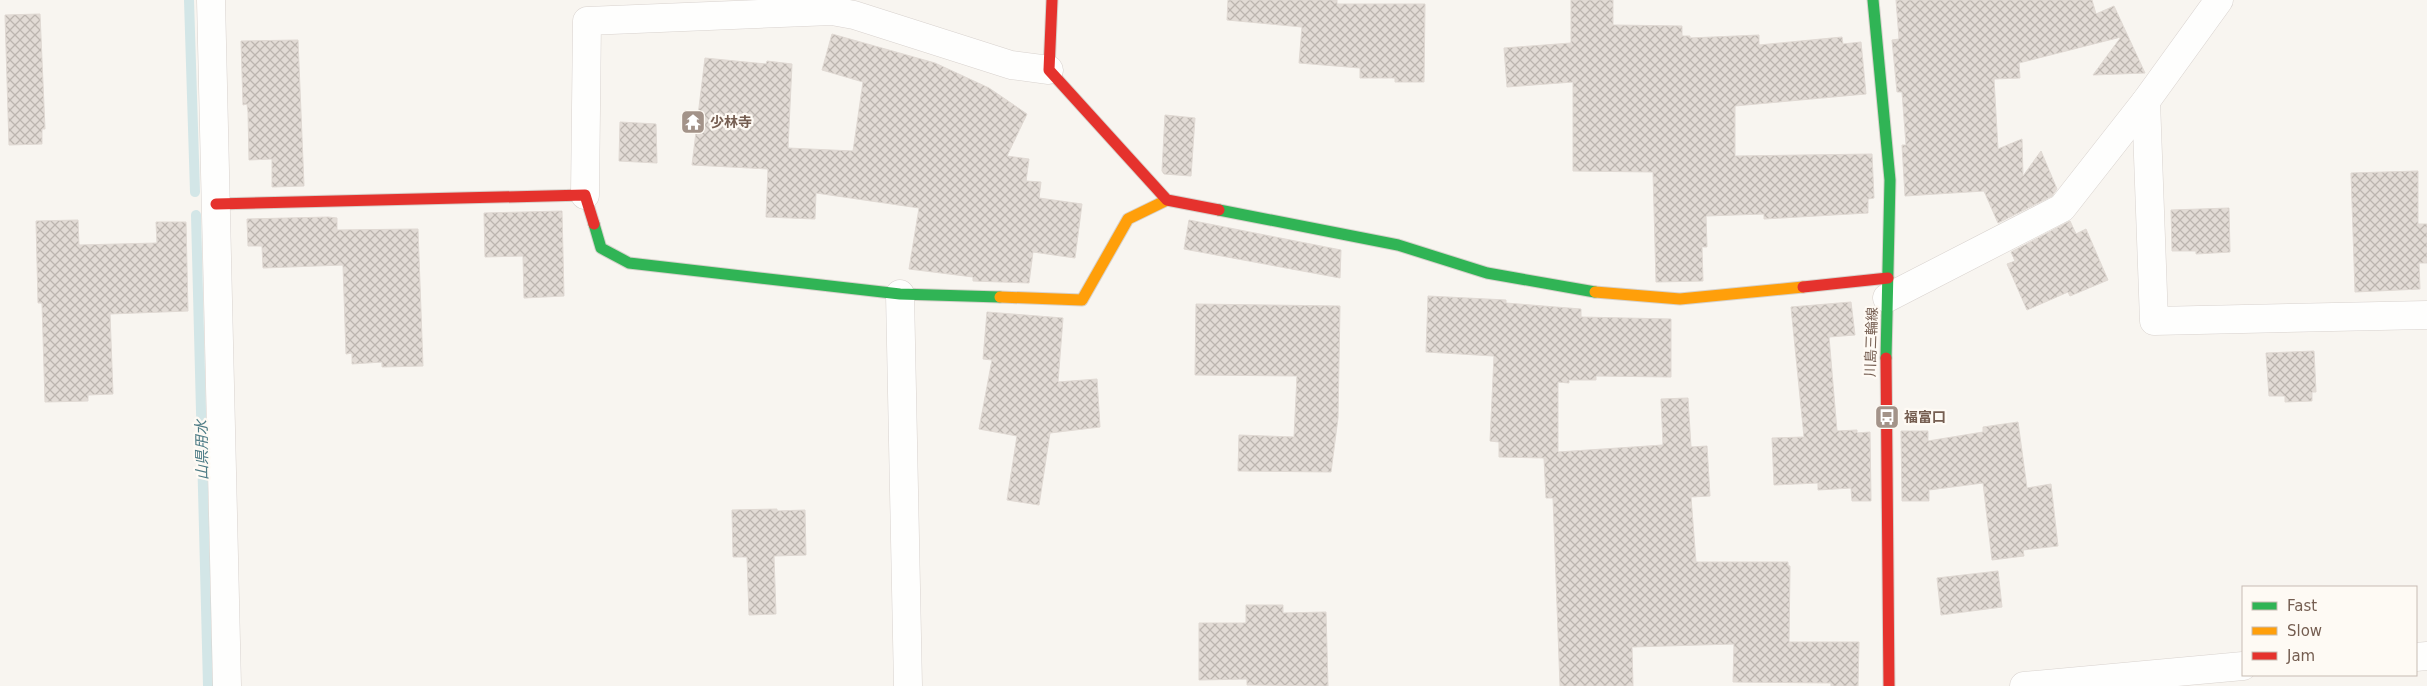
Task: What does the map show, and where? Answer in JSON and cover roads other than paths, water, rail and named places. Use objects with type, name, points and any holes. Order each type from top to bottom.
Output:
[{"type":"street","points":[[211,0],[227,686]]},
{"type":"street","points":[[1049,70],[1052,0]]},
{"type":"street","name":"川島三輪線","points":[[1873,0],[1890,180],[1885,400],[1889,686]]},
{"type":"street","points":[[1167,200],[1128,220],[1082,300],[900,294],[629,264],[600,248],[585,195],[587,20],[832,11],[854,15],[1011,65],[1049,70],[1167,200],[1398,245],[1487,273],[1606,294],[1680,299],[1888,288],[2062,208],[2146,101],[2219,0]]},
{"type":"street","points":[[2146,101],[2154,321],[2427,315]]},
{"type":"street","points":[[216,204],[585,195]]},
{"type":"street","points":[[900,294],[908,686]]},
{"type":"street","points":[[2024,686],[2242,666]]},
{"type":"waterway","name":"山県用水","points":[[189,0],[195,192]]},
{"type":"waterway","name":"山県用水","points":[[196,215],[208,686]]},
{"type":"place","name":"少林寺","points":[[693,122]]},
{"type":"place","name":"福富口","points":[[1887,417]]}]
